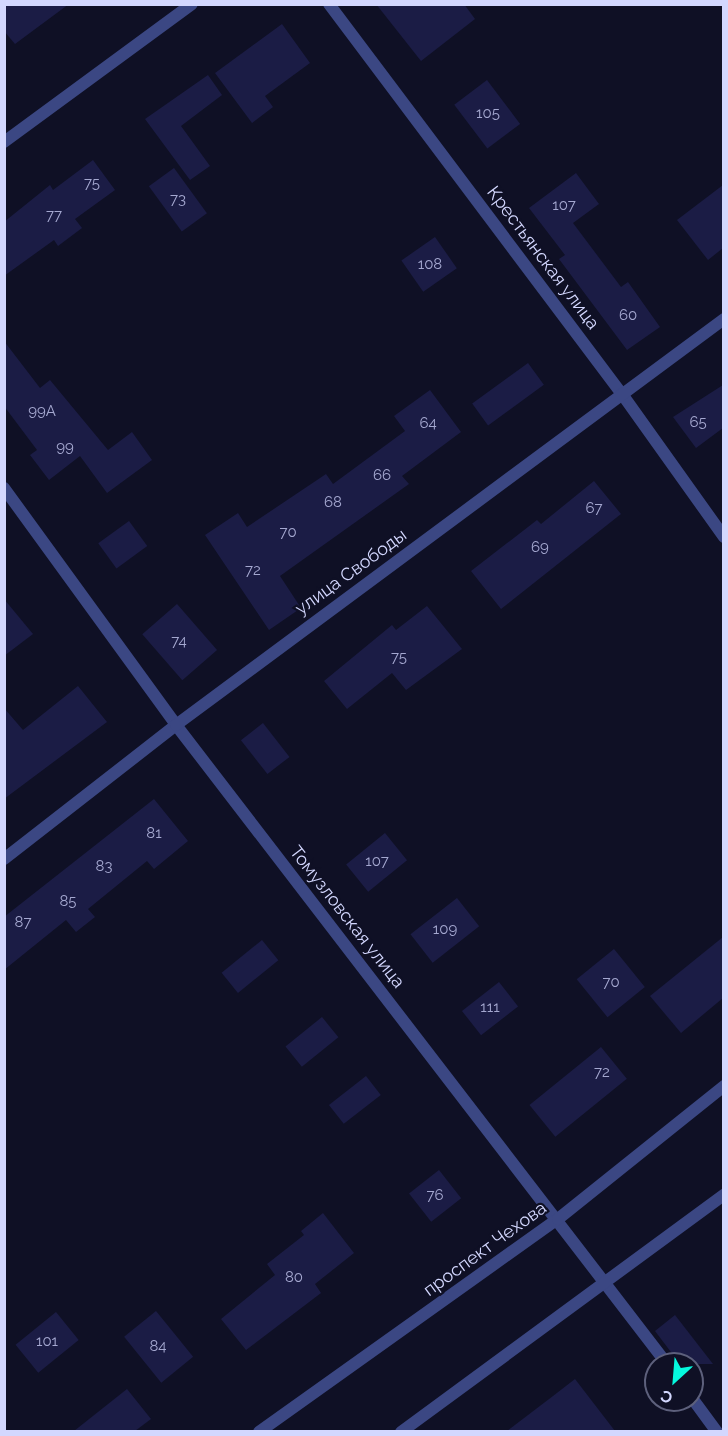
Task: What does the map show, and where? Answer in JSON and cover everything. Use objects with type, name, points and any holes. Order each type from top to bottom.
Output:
[{"type":"street","points":[[4,142],[192,4]]},
{"type":"street","name":"Крестьянская улица","points":[[329,4],[622,394],[723,537]]},
{"type":"street","name":"улица Свободы","points":[[4,859],[176,725],[723,319]]},
{"type":"street","name":"Томузловская улица","points":[[4,488],[176,725],[658,1352]]},
{"type":"street","name":"проспект Чехова","points":[[259,1431],[558,1219],[723,1086]]},
{"type":"street","points":[[400,1431],[607,1283],[723,1195]]},
{"type":"street","points":[[703,1412],[717,1431]]},
{"type":"building","points":[[4,4],[69,4],[15,44],[4,31]]},
{"type":"building","points":[[376,4],[464,4],[475,19],[421,61]]},
{"type":"building","points":[[282,24],[310,63],[265,96],[273,107],[252,123],[215,73]]},
{"type":"building","points":[[208,75],[222,95],[181,126],[210,166],[190,180],[145,119]]},
{"type":"building","points":[[487,80],[520,124],[487,149],[454,105]]},
{"type":"building","points":[[93,160],[115,190],[75,219],[82,228],[58,246],[54,240],[4,276],[4,222],[50,185],[53,190]]},
{"type":"building","points":[[174,168],[207,213],[182,232],[149,186]]},
{"type":"building","points":[[576,173],[599,204],[573,223],[621,287],[628,282],[660,327],[627,350],[559,259],[565,255],[529,208]]},
{"type":"building","points":[[723,185],[723,248],[708,260],[677,220]]},
{"type":"building","points":[[435,237],[457,268],[423,292],[401,261]]},
{"type":"building","points":[[4,341],[40,388],[50,380],[108,450],[132,432],[152,460],[107,493],[80,456],[49,480],[30,455],[37,450],[4,406]]},
{"type":"building","points":[[528,363],[544,385],[488,425],[472,404]]},
{"type":"building","points":[[723,385],[723,428],[696,448],[673,417]]},
{"type":"building","points":[[430,390],[461,432],[402,476],[409,484],[280,576],[301,608],[269,630],[205,535],[238,513],[247,527],[326,474],[333,484],[405,431],[394,416]]},
{"type":"building","points":[[594,481],[621,514],[501,609],[471,571],[537,520],[541,524]]},
{"type":"building","points":[[129,521],[147,546],[116,568],[98,543]]},
{"type":"building","points":[[4,599],[33,634],[4,656]]},
{"type":"building","points":[[177,604],[217,650],[182,680],[142,634]]},
{"type":"building","points":[[427,606],[462,649],[406,690],[392,673],[347,709],[324,681],[392,625],[396,630]]},
{"type":"building","points":[[78,686],[107,722],[4,799],[4,708],[23,730]]},
{"type":"building","points":[[263,723],[289,757],[267,774],[241,740]]},
{"type":"building","points":[[154,799],[188,841],[154,869],[147,861],[88,909],[95,917],[76,932],[66,920],[4,970],[4,917]]},
{"type":"building","points":[[385,833],[407,860],[368,892],[346,864]]},
{"type":"building","points":[[457,898],[479,926],[433,963],[411,934]]},
{"type":"building","points":[[723,937],[723,998],[681,1033],[650,996]]},
{"type":"building","points":[[262,940],[278,960],[238,993],[222,973]]},
{"type":"building","points":[[614,949],[645,987],[608,1017],[577,979]]},
{"type":"building","points":[[499,982],[518,1006],[481,1035],[462,1011]]},
{"type":"building","points":[[322,1017],[338,1037],[302,1067],[285,1047]]},
{"type":"building","points":[[601,1047],[627,1079],[555,1137],[530,1105]]},
{"type":"building","points":[[366,1076],[381,1095],[344,1124],[329,1105]]},
{"type":"building","points":[[439,1170],[461,1198],[431,1222],[409,1193]]},
{"type":"building","points":[[323,1213],[354,1253],[315,1284],[321,1293],[246,1350],[221,1319],[275,1275],[267,1264],[304,1235],[301,1231]]},
{"type":"building","points":[[156,1311],[193,1357],[161,1383],[124,1337]]},
{"type":"building","points":[[56,1312],[79,1340],[38,1373],[16,1345]]},
{"type":"building","points":[[675,1315],[704,1352],[671,1352],[655,1331]]},
{"type":"building","points":[[704,1352],[713,1364],[704,1364]]},
{"type":"building","points":[[575,1379],[615,1431],[507,1431],[553,1396]]},
{"type":"building","points":[[127,1389],[151,1419],[135,1431],[74,1431]]}]
